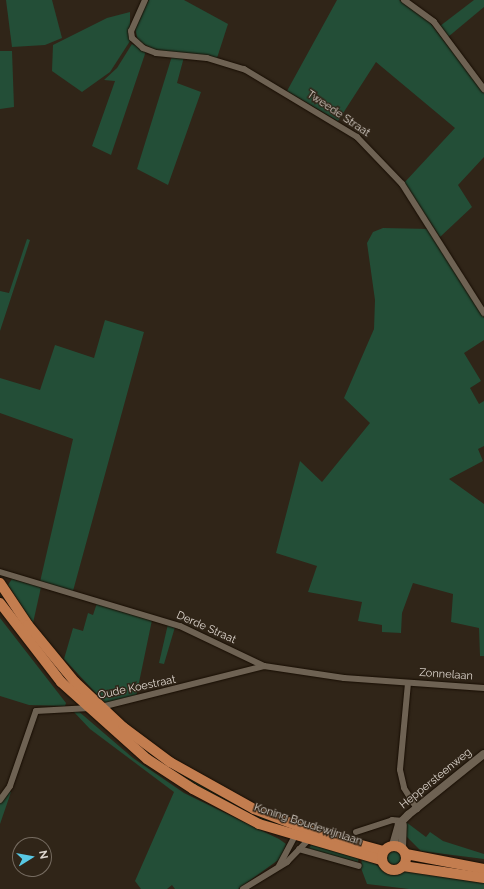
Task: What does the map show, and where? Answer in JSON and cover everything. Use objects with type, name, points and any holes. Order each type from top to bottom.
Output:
[{"type":"main road","name":"Koning Boudewijnlaan","points":[[0,583],[49,653],[100,707],[144,744],[198,780],[254,809],[302,828],[382,855]]},
{"type":"main road","name":"Koning Boudewijnlaan","points":[[0,602],[38,656],[86,708],[135,750],[193,789],[259,824],[308,840],[382,855]]},
{"type":"main road","points":[[400,849],[403,866]]},
{"type":"main road","points":[[484,868],[400,849],[382,855],[390,870],[403,866],[484,878]]},
{"type":"street","name":"Tweede Straat","points":[[145,0],[131,24],[132,38],[156,53],[194,56],[244,69],[357,137],[402,184],[484,313]]},
{"type":"street","points":[[404,0],[434,22],[484,89]]},
{"type":"street","name":"Derde Straat","points":[[0,572],[180,626],[264,666],[408,683]]},
{"type":"street","name":"Oude Koestraat","points":[[0,800],[10,786],[36,711],[100,707],[264,666]]},
{"type":"street","points":[[408,683],[400,770],[404,788],[416,808]]},
{"type":"street","name":"Zonnelaan","points":[[408,683],[484,688]]},
{"type":"street","name":"Heppersteenweg","points":[[400,849],[403,821],[416,808],[484,754]]},
{"type":"street","name":"Heppersteenweg","points":[[356,832],[392,820],[403,821]]},
{"type":"street","points":[[279,866],[295,835],[302,828]]},
{"type":"street","points":[[243,889],[279,866],[308,840]]},
{"type":"street","points":[[299,849],[359,866]]},
{"type":"green space","points":[[6,0],[52,0],[62,38],[45,45],[12,47]]},
{"type":"green space","points":[[149,0],[184,0],[228,24],[217,58],[155,50],[138,41],[134,24]]},
{"type":"green space","points":[[337,0],[399,0],[424,15],[484,93],[484,157],[458,185],[472,207],[440,237],[404,183],[455,128],[376,62],[338,121],[287,91]]},
{"type":"green space","points":[[474,0],[484,0],[484,7],[448,37],[440,26]]},
{"type":"green space","points":[[130,12],[130,41],[110,72],[82,92],[52,71],[53,45],[107,18]]},
{"type":"green space","points":[[132,44],[146,51],[111,155],[92,146],[115,81],[104,80],[117,68]]},
{"type":"green space","points":[[0,51],[12,51],[14,107],[0,109]]},
{"type":"green space","points":[[172,56],[184,57],[177,83],[201,92],[168,185],[137,169]]},
{"type":"green space","points":[[383,228],[430,229],[484,318],[484,340],[464,353],[481,381],[470,388],[479,404],[484,401],[484,446],[478,449],[483,461],[449,479],[484,504],[484,656],[480,656],[479,628],[451,622],[453,594],[413,583],[402,613],[401,633],[382,632],[382,625],[358,621],[362,602],[308,592],[317,566],[276,553],[300,461],[322,482],[370,423],[344,398],[374,329],[375,300],[367,243],[373,232]]},
{"type":"green space","points":[[27,239],[30,240],[0,331],[0,291],[9,293]]},
{"type":"green space","points":[[105,320],[144,332],[73,591],[40,582],[73,439],[0,413],[0,378],[40,390],[55,345],[94,358]]},
{"type":"green space","points":[[12,579],[41,587],[33,623],[8,585]]},
{"type":"green space","points":[[97,603],[152,620],[136,697],[105,703],[64,659],[73,628],[83,631],[88,613],[93,615]]},
{"type":"green space","points":[[0,618],[66,703],[65,706],[29,705],[0,696]]},
{"type":"green space","points":[[168,624],[175,627],[164,664],[159,663]]},
{"type":"green space","points":[[77,710],[133,758],[184,793],[279,839],[286,844],[281,858],[238,889],[175,889],[172,885],[167,889],[141,889],[135,881],[174,792],[90,729],[73,711]]},
{"type":"green space","points":[[96,712],[198,783],[295,828],[276,826],[225,803],[156,761]]},
{"type":"green space","points":[[9,790],[11,792],[0,824],[0,802]]},
{"type":"green space","points":[[406,822],[426,837],[430,832],[443,841],[484,854],[484,859],[421,851],[405,835]]},
{"type":"green space","points":[[312,844],[359,856],[358,862],[308,850]]},
{"type":"green space","points":[[394,849],[401,854],[402,857],[397,864],[394,865],[387,860],[386,857],[391,850]]},
{"type":"green space","points":[[362,857],[391,873],[403,869],[484,881],[484,889],[409,889],[367,884],[361,868]]}]
